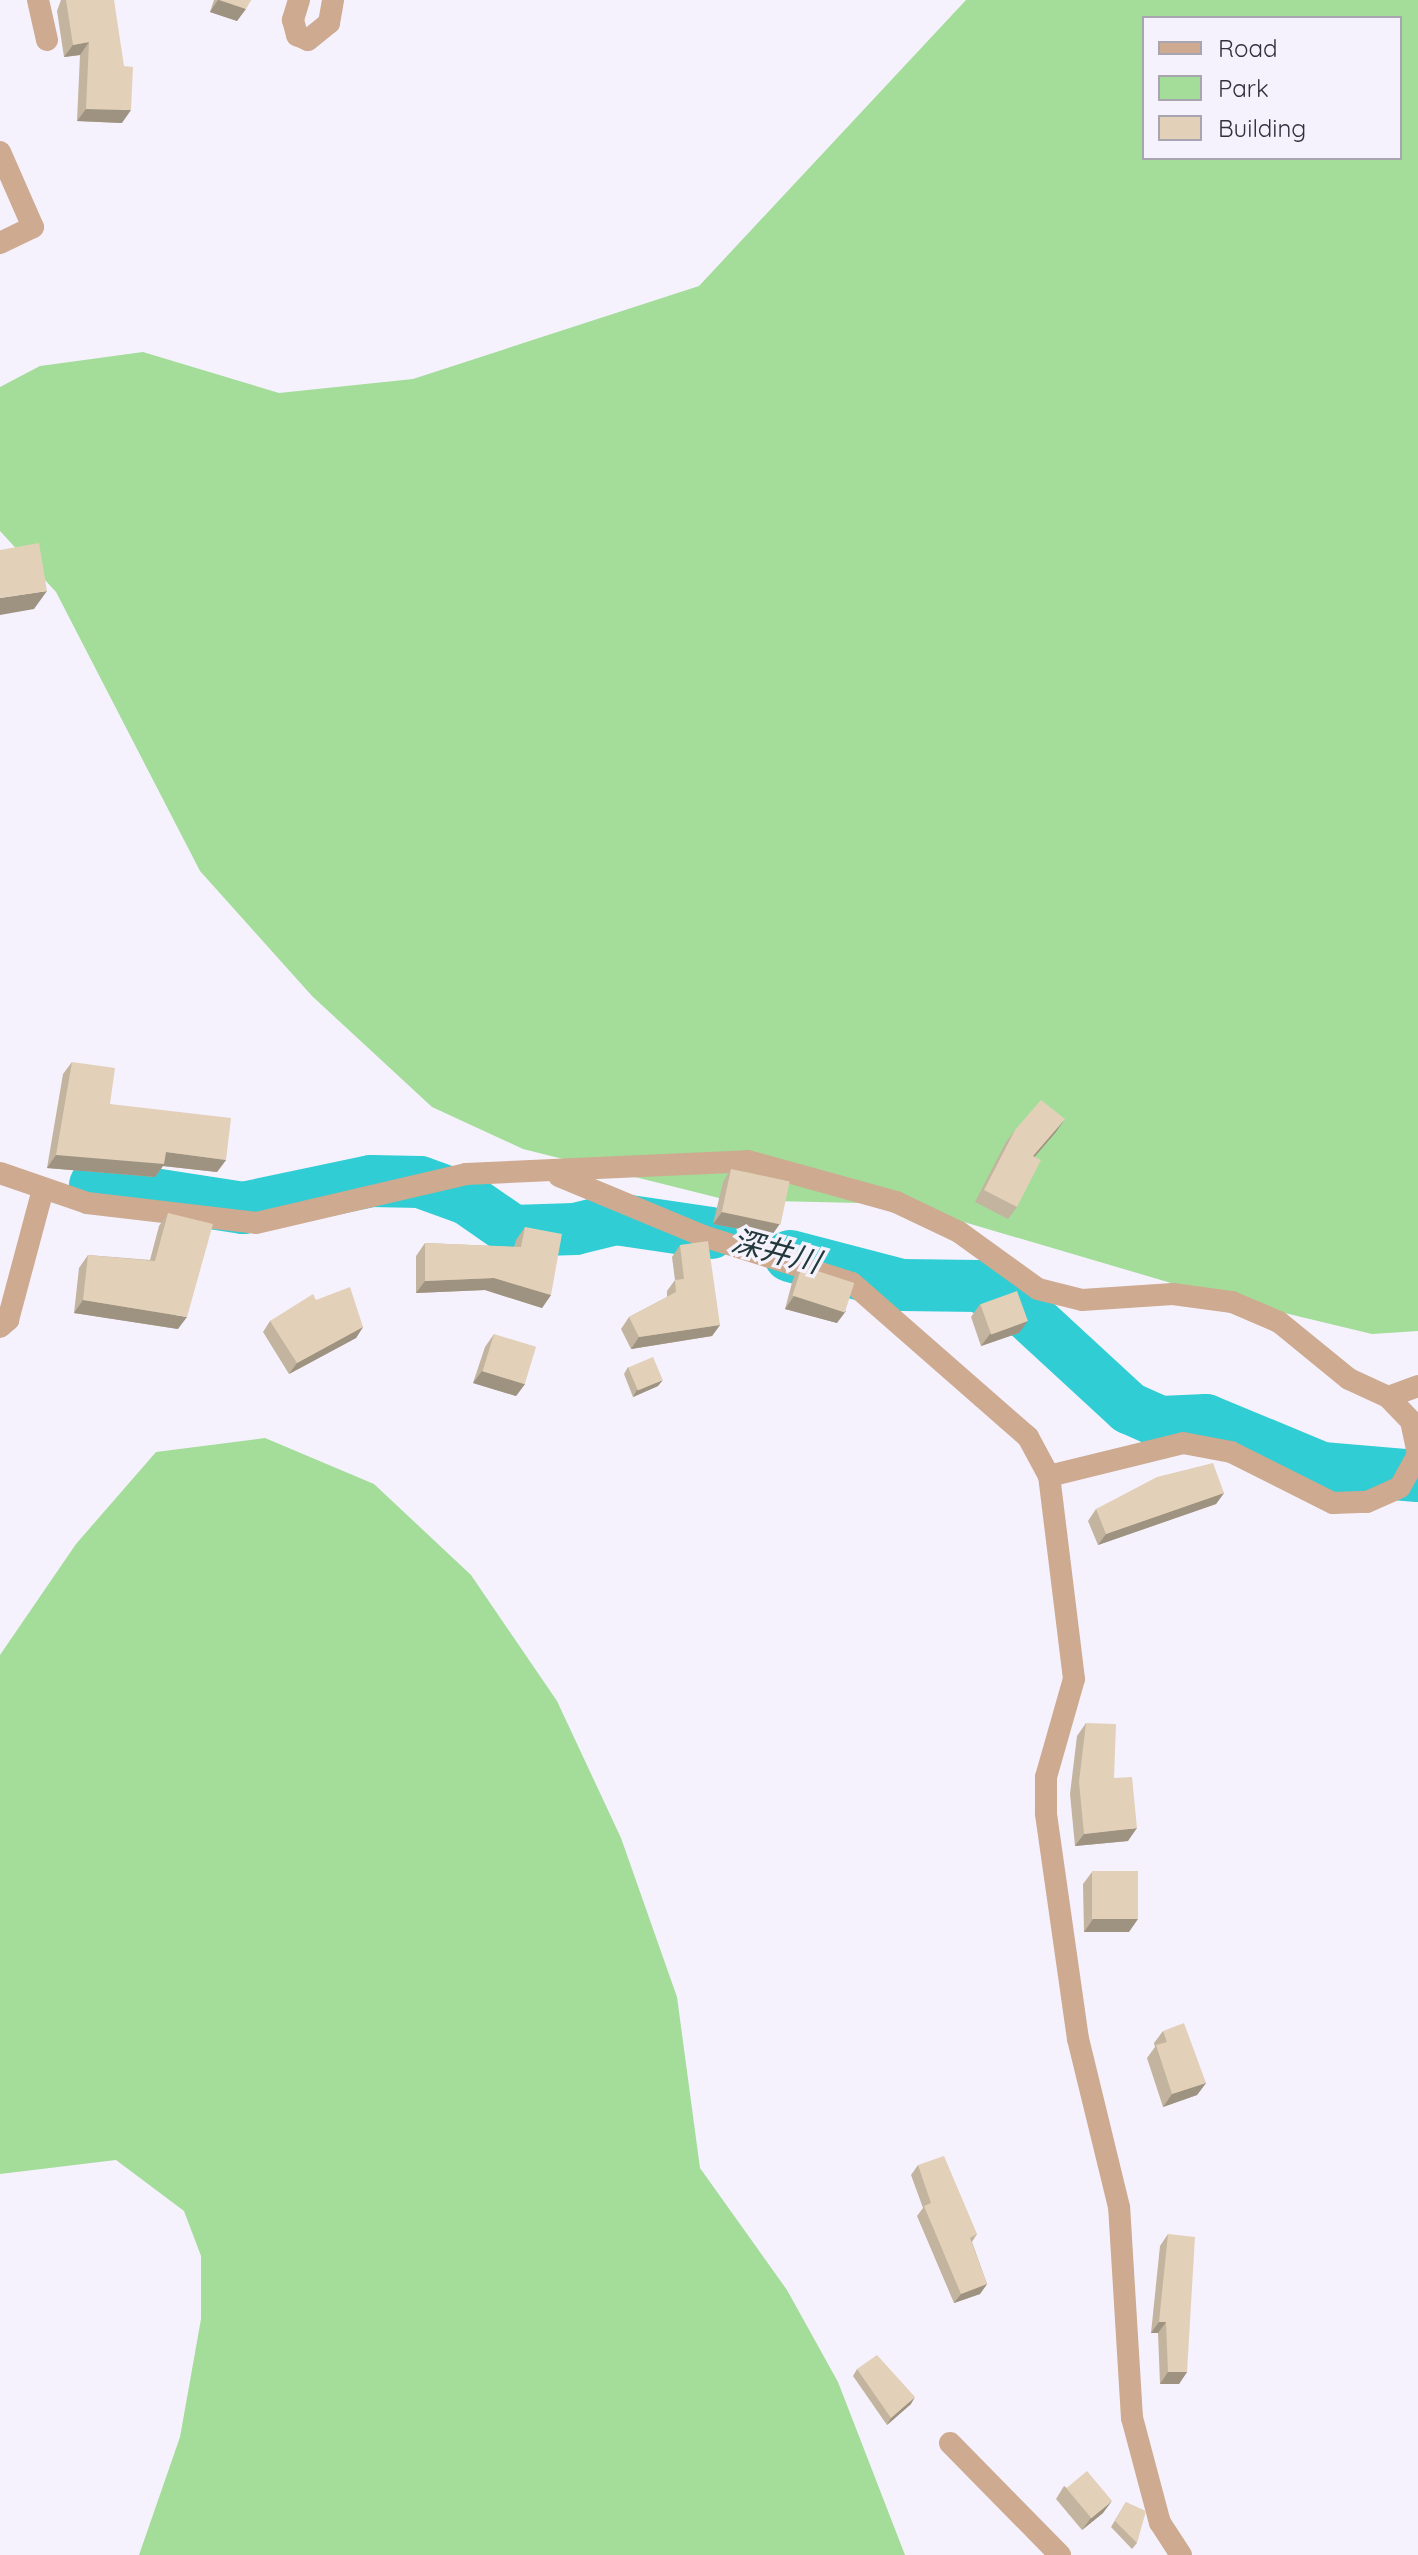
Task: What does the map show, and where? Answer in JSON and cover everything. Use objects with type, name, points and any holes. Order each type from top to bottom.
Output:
[{"type":"street","points":[[38,0],[47,40]]},
{"type":"street","points":[[299,0],[293,20],[297,35],[308,40],[329,23],[333,0]]},
{"type":"street","points":[[0,152],[33,227],[0,243]]},
{"type":"street","points":[[0,1173],[42,1193],[163,1207],[215,1223],[256,1223],[466,1174],[552,1173],[748,1161],[896,1202],[959,1232],[1038,1289],[1082,1300],[1173,1294],[1232,1302],[1279,1322],[1349,1379],[1388,1397],[1411,1421],[1418,1454],[1400,1487],[1367,1502],[1333,1503],[1231,1452],[1183,1443],[1049,1476]]},
{"type":"street","points":[[552,1173],[703,1236],[852,1283],[1028,1437],[1049,1476],[1074,1679],[1046,1777],[1046,1813],[1078,2039],[1119,2207],[1132,2418],[1160,2523],[1181,2555]]},
{"type":"street","points":[[0,1327],[13,1306],[42,1193]]},
{"type":"street","points":[[1388,1397],[1418,1386]]},
{"type":"street","points":[[950,2443],[1060,2555]]},
{"type":"green space","points":[[966,0],[1418,0],[1418,1331],[1372,1334],[1222,1298],[903,1204],[727,1200],[523,1149],[432,1107],[312,996],[200,871],[56,592],[0,531],[0,387],[40,366],[143,352],[279,393],[413,379],[699,286]]},
{"type":"green space","points":[[265,1438],[374,1484],[471,1575],[557,1701],[621,1838],[677,1997],[700,2168],[787,2290],[838,2382],[905,2555],[139,2555],[180,2437],[201,2319],[201,2256],[184,2211],[116,2160],[0,2174],[0,1655],[76,1544],[156,1452]]},
{"type":"building","points":[[66,0],[114,0],[124,66],[133,67],[131,110],[86,109],[89,42],[73,45]]},
{"type":"building","points":[[220,0],[251,0],[246,9]]},
{"type":"building","points":[[39,543],[47,591],[0,598],[0,550]]},
{"type":"building","points":[[72,1062],[115,1068],[110,1104],[231,1118],[226,1160],[166,1152],[164,1164],[56,1155]]},
{"type":"building","points":[[1041,1100],[1065,1119],[1033,1156],[1041,1160],[1017,1207],[984,1190],[1015,1130]]},
{"type":"building","points":[[731,1169],[790,1181],[781,1225],[722,1212]]},
{"type":"building","points":[[168,1213],[213,1224],[187,1317],[83,1300],[88,1255],[155,1261]]},
{"type":"building","points":[[525,1227],[562,1234],[551,1295],[494,1278],[425,1281],[425,1243],[521,1247]]},
{"type":"building","points":[[708,1241],[720,1325],[639,1337],[629,1317],[676,1292],[675,1280],[684,1279],[680,1245]]},
{"type":"building","points":[[802,1266],[854,1283],[845,1312],[792,1295]]},
{"type":"building","points":[[350,1287],[363,1327],[297,1363],[270,1321],[313,1294],[316,1300]]},
{"type":"building","points":[[1017,1291],[1028,1321],[991,1334],[980,1304]]},
{"type":"building","points":[[494,1334],[536,1347],[525,1384],[483,1371]]},
{"type":"building","points":[[653,1357],[663,1380],[638,1391],[628,1368]]},
{"type":"building","points":[[1213,1463],[1224,1493],[1106,1534],[1096,1509],[1157,1477]]},
{"type":"building","points":[[1086,1723],[1116,1724],[1114,1778],[1132,1777],[1137,1828],[1084,1834],[1079,1782]]},
{"type":"building","points":[[1092,1871],[1138,1871],[1138,1919],[1092,1919]]},
{"type":"building","points":[[1184,2023],[1206,2083],[1172,2094],[1156,2045],[1167,2042],[1163,2031]]},
{"type":"building","points":[[944,2156],[977,2234],[970,2238],[987,2284],[961,2294],[924,2206],[931,2203],[918,2165]]},
{"type":"building","points":[[1168,2234],[1195,2237],[1187,2372],[1168,2372],[1166,2322],[1159,2322]]},
{"type":"building","points":[[877,2355],[915,2397],[891,2418],[857,2369]]},
{"type":"building","points":[[1087,2471],[1112,2501],[1091,2518],[1066,2488]]},
{"type":"building","points":[[1126,2502],[1146,2511],[1137,2543],[1115,2521]]},
{"type":"waterway","name":"深井川","points":[[95,1185],[243,1208],[371,1181],[420,1182],[467,1199],[513,1231],[575,1229],[616,1219],[711,1233]]},
{"type":"waterway","name":"深井川","points":[[790,1256],[901,1285],[979,1286],[1027,1314],[1129,1408],[1161,1422],[1206,1420],[1322,1468],[1418,1476]]}]
